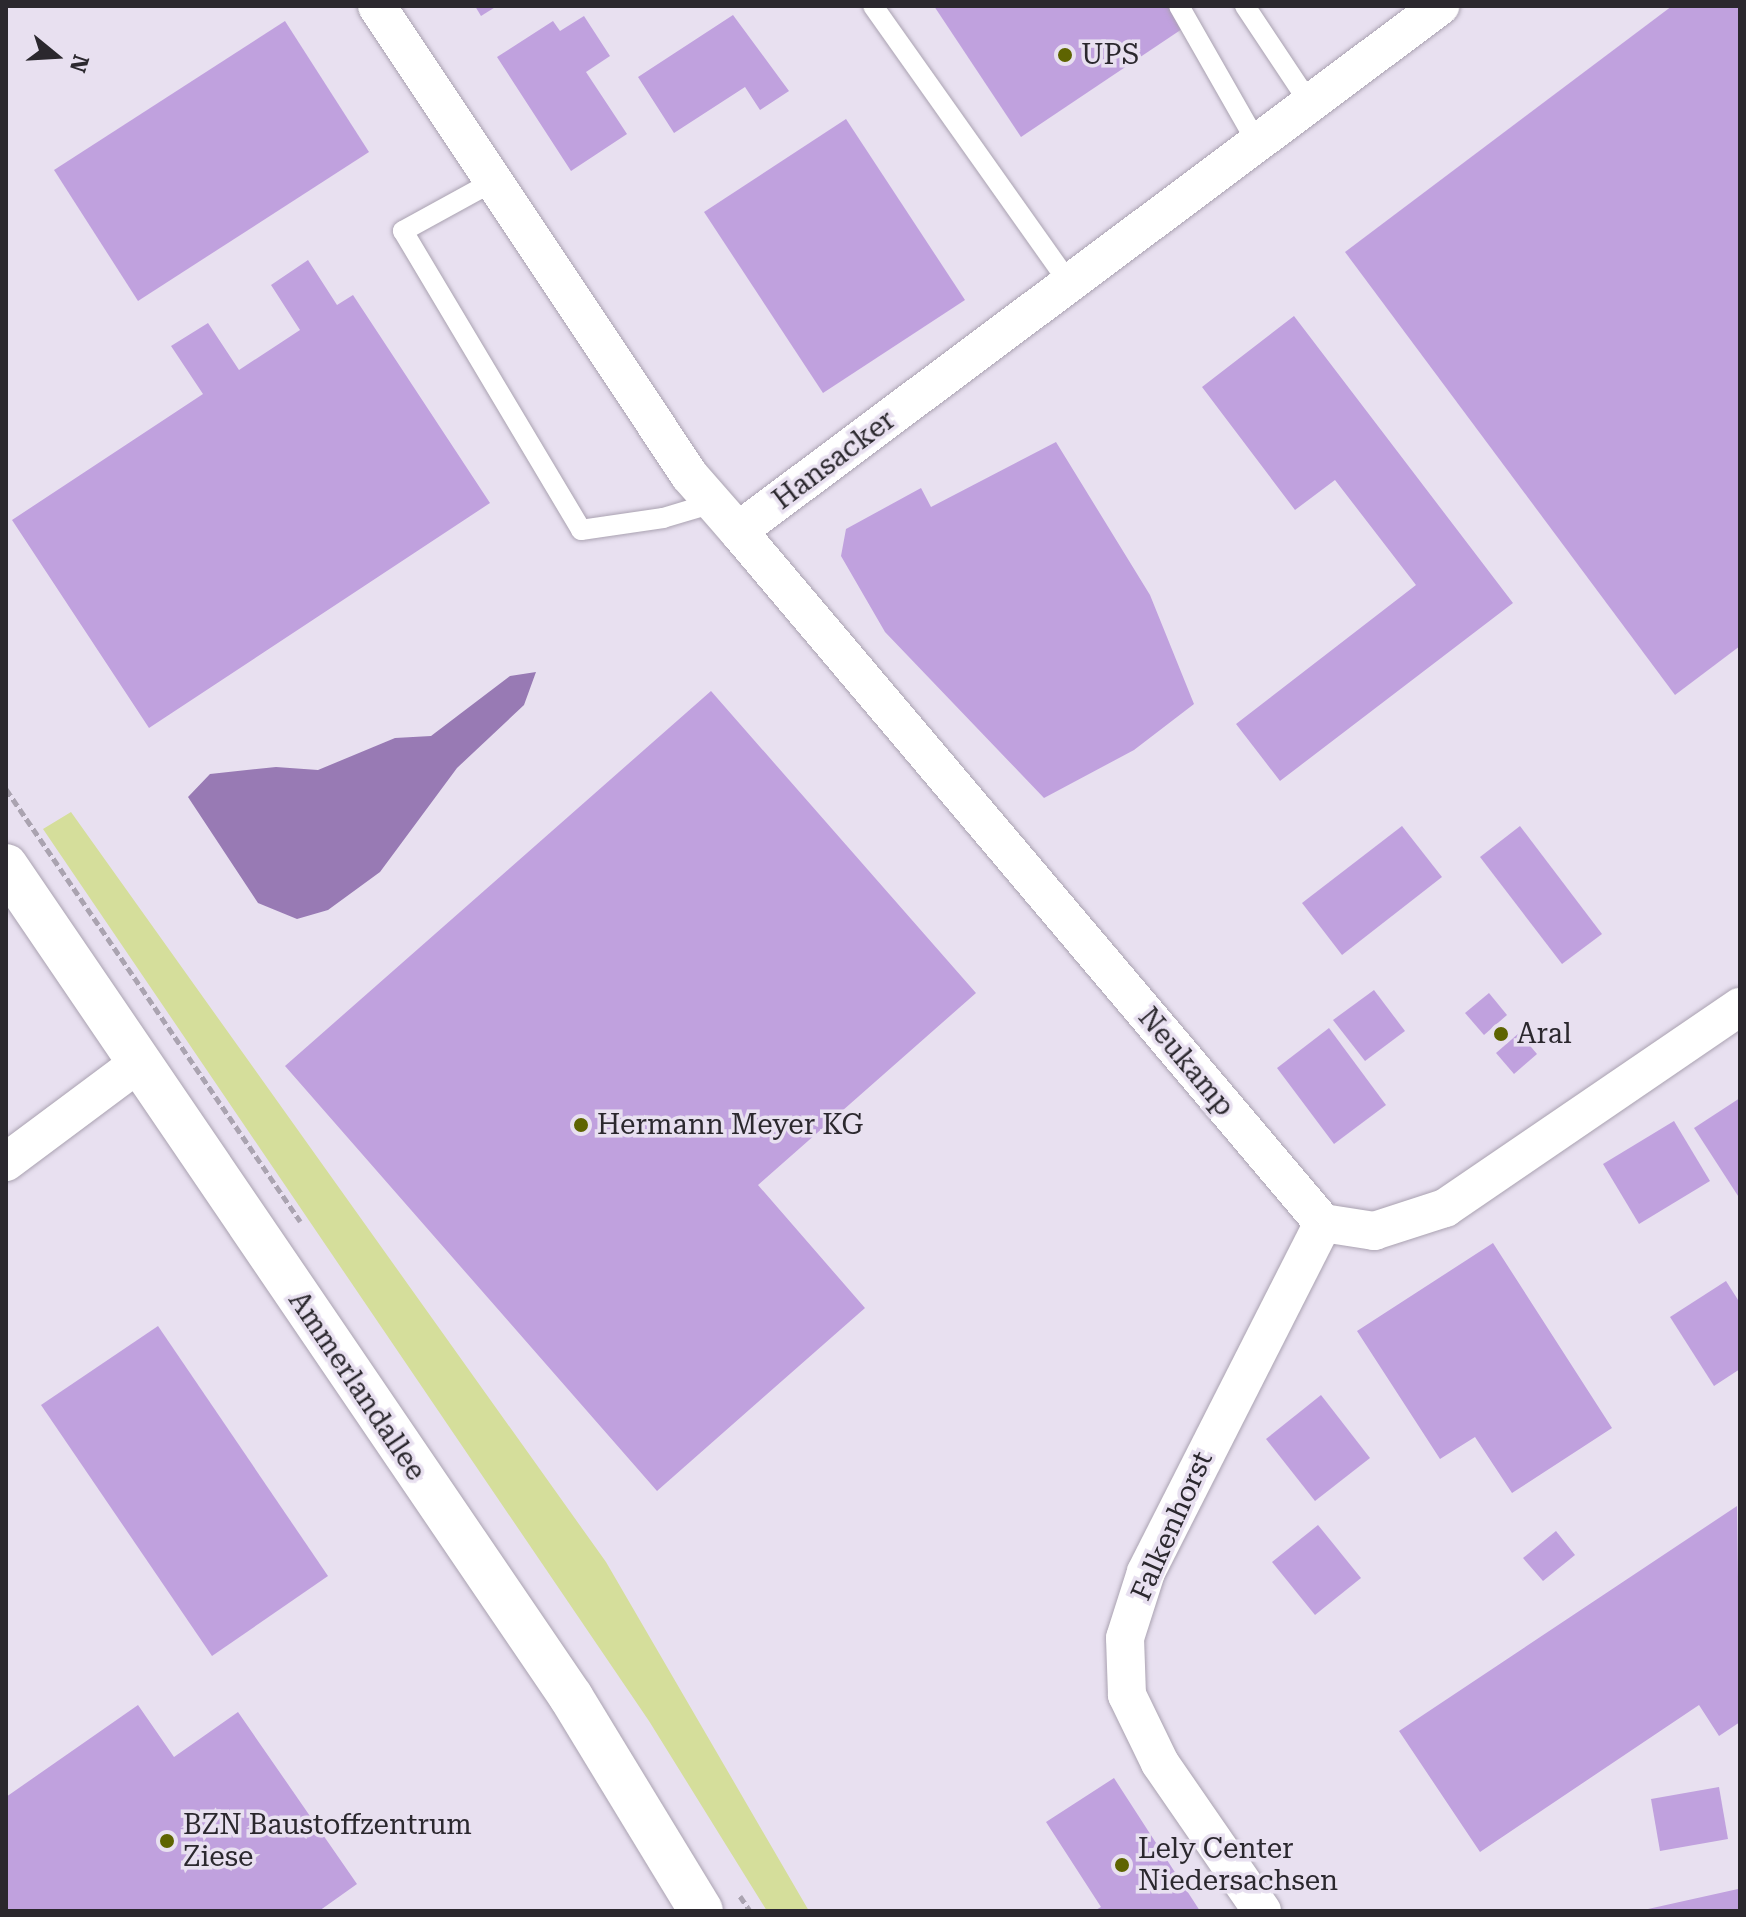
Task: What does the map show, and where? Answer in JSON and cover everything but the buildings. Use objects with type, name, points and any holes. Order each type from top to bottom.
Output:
[{"type":"main road","name":"Ammerlandallee","points":[[6,866],[571,1697],[701,1911]]},
{"type":"street","points":[[377,6],[690,476],[726,517]]},
{"type":"street","name":"Hansacker","points":[[726,517],[1070,284],[1440,6]]},
{"type":"street","name":"Neukamp","points":[[726,517],[1323,1223]]},
{"type":"street","points":[[1323,1223],[1374,1231],[1445,1208],[1740,1007]]},
{"type":"street","points":[[6,1162],[139,1063]]},
{"type":"street","name":"Falkenhorst","points":[[1262,1911],[1160,1763],[1127,1695],[1125,1638],[1146,1572],[1323,1223]]},
{"type":"lane","points":[[873,6],[1070,284]]},
{"type":"lane","points":[[1179,6],[1257,143]]},
{"type":"lane","points":[[1245,6],[1310,104]]},
{"type":"lane","points":[[494,181],[403,231],[581,530],[663,518],[726,517]]},
{"type":"green space","points":[[71,812],[606,1562],[809,1911],[767,1911],[649,1721],[43,829]]},
{"type":"shaded area","points":[[536,672],[524,705],[457,768],[380,872],[328,910],[297,919],[258,903],[188,797],[210,774],[276,767],[318,770],[395,738],[431,736],[510,676]]},
{"type":"place","name":"UPS","points":[[1065,55]]},
{"type":"place","name":"Aral","points":[[1501,1034]]},
{"type":"place","name":"Hermann Meyer KG","points":[[581,1125]]},
{"type":"place","name":"BZN Baustoffzentrum Ziese","points":[[167,1841]]},
{"type":"place","name":"Lely Center Niedersachsen","points":[[1122,1865]]}]
